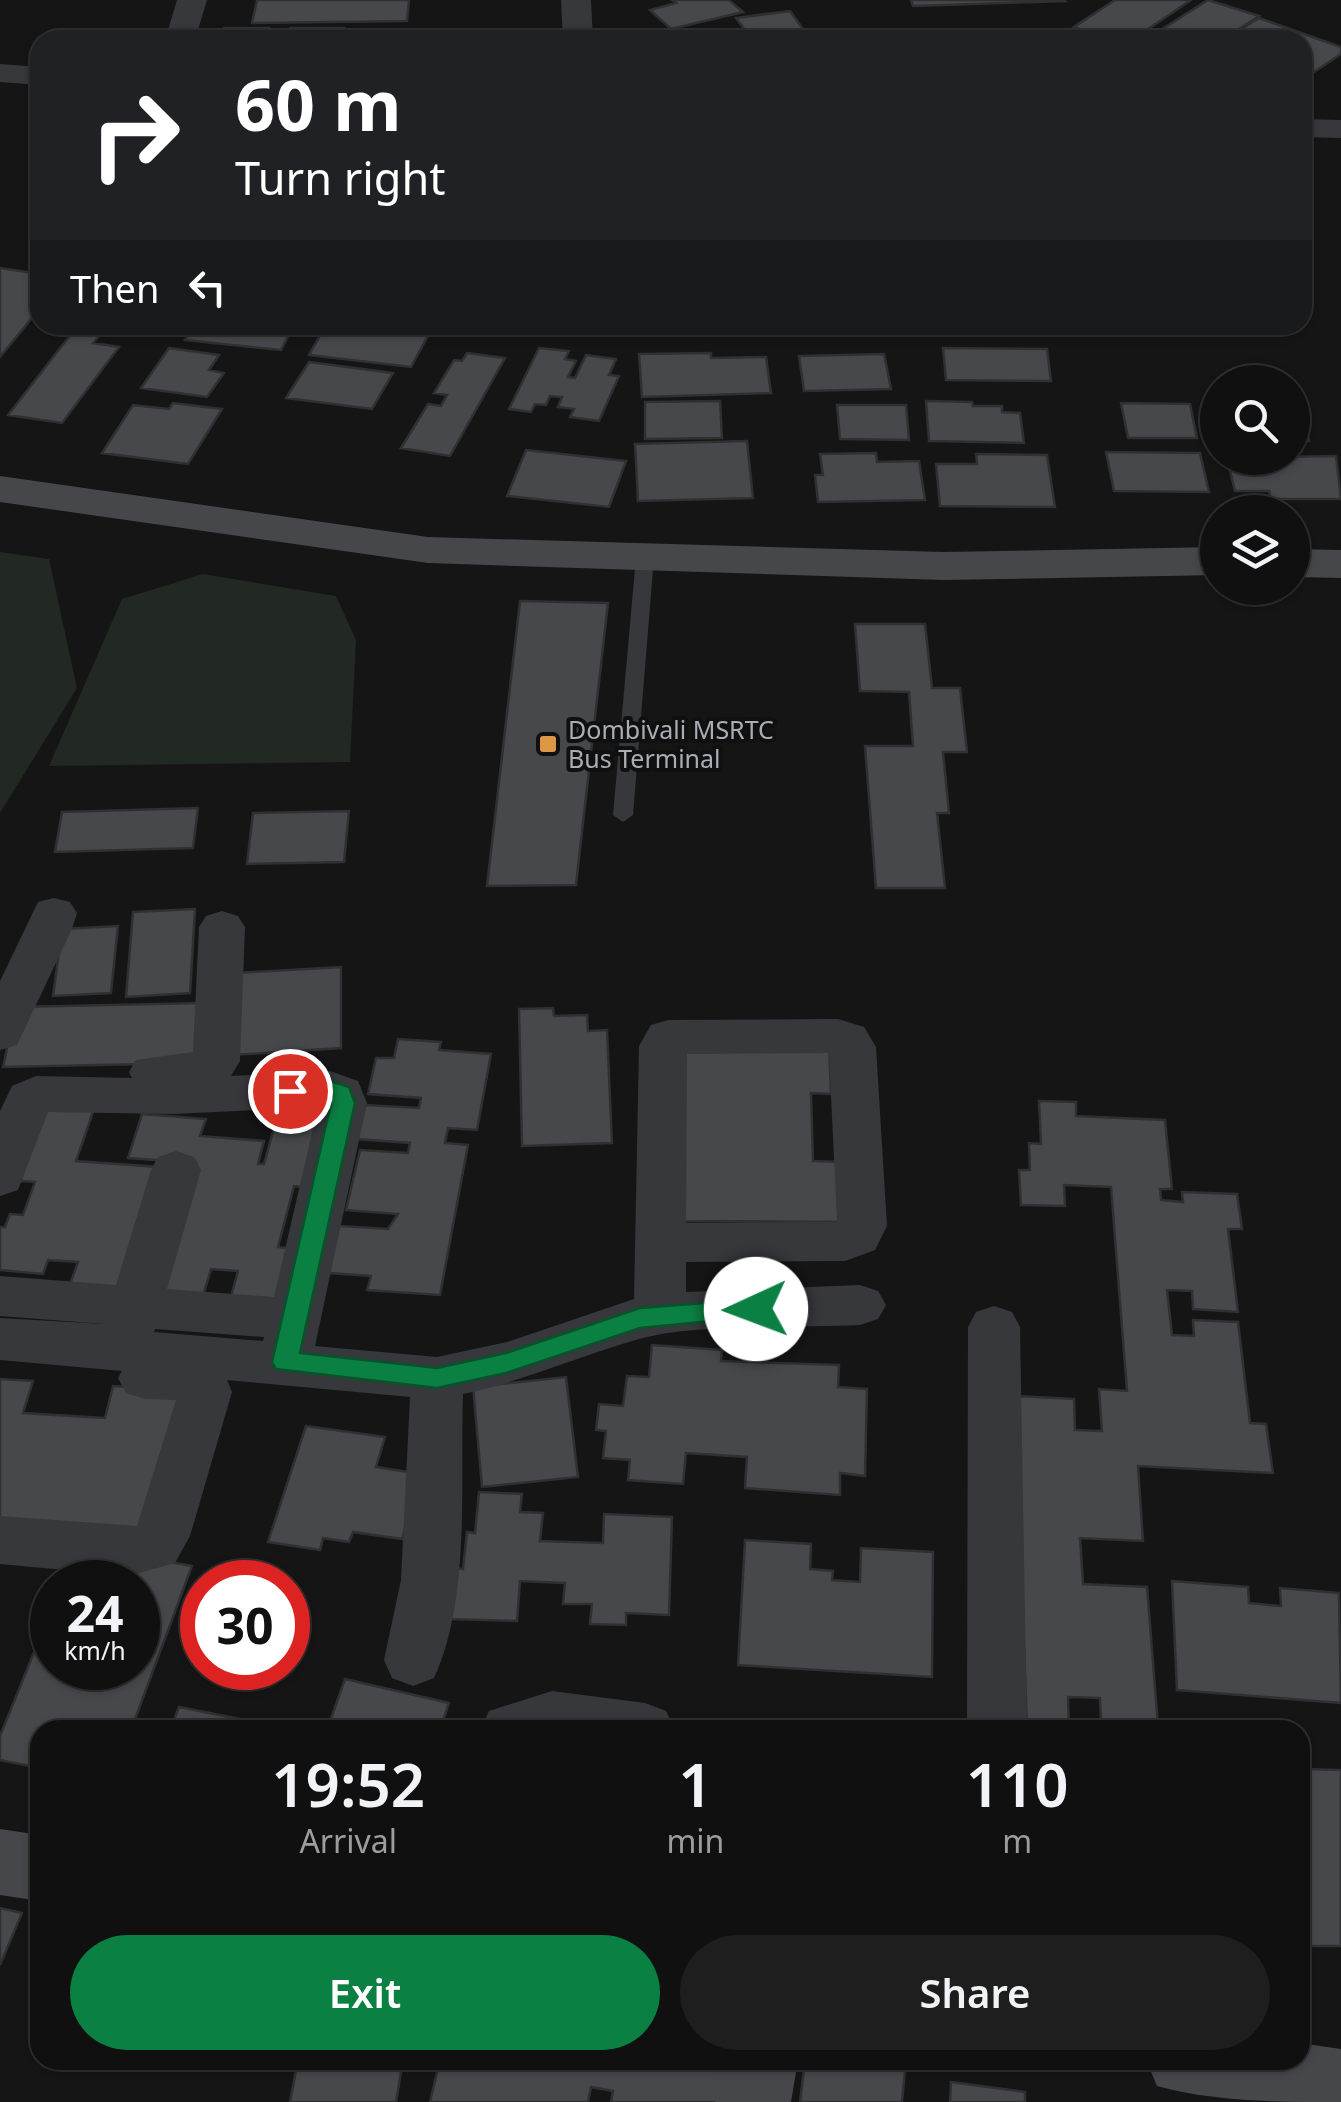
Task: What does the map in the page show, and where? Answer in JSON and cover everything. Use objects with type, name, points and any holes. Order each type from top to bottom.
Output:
[{"type":"street","points":[[183,30],[192,0]]},
{"type":"street","points":[[576,0],[578,30]]},
{"type":"street","points":[[0,73],[30,75]]},
{"type":"street","points":[[0,489],[428,550],[943,566],[1200,561]]},
{"type":"street","points":[[1310,563],[1341,564]]},
{"type":"street","points":[[0,1034],[8,1007],[50,932],[54,913]]},
{"type":"street","points":[[0,1076],[211,1068],[216,1060],[222,927]]},
{"type":"street","points":[[660,1316],[661,1243],[664,1046],[668,1037],[848,1039],[852,1047],[862,1226],[857,1236],[845,1241],[661,1243]]},
{"type":"street","points":[[0,1177],[29,1098],[36,1094],[172,1096],[330,1089],[341,1093],[343,1103],[290,1340]]},
{"type":"street","points":[[107,1344],[176,1170]]},
{"type":"street","points":[[0,1296],[202,1384],[205,1392],[162,1536],[155,1546],[129,1552],[0,1540]]},
{"type":"street","points":[[0,1339],[107,1344],[290,1340],[437,1378],[506,1363],[640,1318],[860,1305]]},
{"type":"street","points":[[994,1328],[997,1720]]},
{"type":"street","points":[[0,1372],[107,1344]]},
{"type":"street","points":[[413,1660],[428,1580],[437,1378]]},
{"type":"street","points":[[542,1720],[574,1720]]},
{"type":"street","points":[[0,1862],[30,1866]]},
{"type":"street","points":[[753,2102],[758,2070]]},
{"type":"street","points":[[1242,2070],[1341,2087]]},
{"type":"lane","points":[[623,815],[645,556]]},
{"type":"shaded area","points":[[0,552],[49,559],[77,688],[0,813]]},
{"type":"shaded area","points":[[203,574],[336,596],[356,640],[350,762],[49,766],[122,599]]},
{"type":"building","points":[[257,0],[409,0],[407,21],[252,23]]},
{"type":"building","points":[[672,0],[729,0],[743,12],[671,29],[650,10],[676,3]]},
{"type":"building","points":[[911,0],[1064,0],[1065,1],[913,6]]},
{"type":"building","points":[[1115,0],[1191,0],[1147,30],[1074,27]]},
{"type":"building","points":[[1208,0],[1259,16],[1237,30],[1161,30]]},
{"type":"building","points":[[790,11],[804,30],[745,30],[736,18]]},
{"type":"building","points":[[1259,18],[1293,30],[1240,30]]},
{"type":"building","points":[[224,28],[269,28],[269,30]]},
{"type":"building","points":[[290,28],[344,28],[344,30]]},
{"type":"building","points":[[1312,37],[1341,47],[1341,54],[1312,73]]},
{"type":"building","points":[[0,268],[30,272],[30,320],[0,357]]},
{"type":"building","points":[[70,335],[100,335],[93,343],[119,347],[62,423],[8,415]]},
{"type":"building","points":[[188,335],[289,335],[281,350],[185,340]]},
{"type":"building","points":[[320,335],[428,335],[411,367],[309,355]]},
{"type":"building","points":[[169,348],[219,355],[209,370],[224,373],[207,397],[141,388]]},
{"type":"building","points":[[539,348],[569,351],[565,359],[576,361],[568,377],[575,378],[586,355],[616,359],[609,375],[619,376],[599,421],[570,417],[574,409],[558,407],[562,397],[550,396],[546,405],[535,404],[531,412],[509,409]]},
{"type":"building","points":[[943,348],[1047,349],[1051,381],[946,380]]},
{"type":"building","points":[[467,353],[505,358],[450,456],[401,448],[428,404],[441,406],[447,395],[434,393],[454,360],[462,361]]},
{"type":"building","points":[[711,353],[711,358],[766,357],[771,393],[642,397],[639,354]]},
{"type":"building","points":[[884,354],[891,389],[804,391],[799,356]]},
{"type":"building","points":[[309,362],[393,373],[372,409],[286,398]]},
{"type":"building","points":[[720,401],[722,438],[645,439],[645,402]]},
{"type":"building","points":[[926,401],[972,402],[973,406],[1002,406],[1002,412],[1020,413],[1024,443],[929,441]]},
{"type":"building","points":[[173,403],[222,409],[188,464],[102,453],[133,405],[169,409]]},
{"type":"building","points":[[1121,403],[1190,404],[1197,438],[1128,438]]},
{"type":"building","points":[[837,405],[906,405],[909,440],[840,439]]},
{"type":"building","points":[[747,441],[753,498],[638,501],[635,444]]},
{"type":"building","points":[[526,450],[626,461],[609,507],[507,496]]},
{"type":"building","points":[[1106,452],[1200,453],[1200,475],[1205,475],[1209,492],[1114,491]]},
{"type":"building","points":[[876,453],[877,462],[919,461],[925,500],[818,502],[815,475],[823,475],[820,454]]},
{"type":"building","points":[[976,454],[1047,455],[1055,507],[940,506],[936,464],[977,464]]},
{"type":"building","points":[[1310,456],[1336,456],[1341,499],[1235,491],[1231,475],[1310,475]]},
{"type":"building","name":"Dombivali MSRTC Bus Terminal","points":[[520,601],[608,603],[576,885],[487,886]]},
{"type":"building","points":[[855,624],[925,624],[932,688],[960,688],[967,752],[943,752],[949,813],[937,813],[945,888],[876,888],[865,746],[913,746],[909,692],[860,691]]},
{"type":"building","points":[[198,808],[193,848],[55,852],[62,812]]},
{"type":"building","points":[[349,811],[344,862],[247,864],[253,813]]},
{"type":"building","points":[[195,909],[190,993],[126,997],[133,912]]},
{"type":"building","points":[[118,926],[111,993],[53,996],[62,929]]},
{"type":"building","points":[[341,967],[341,1048],[233,1055],[236,973]]},
{"type":"building","points":[[202,1003],[194,1063],[3,1067],[16,1007]]},
{"type":"building","points":[[553,1008],[554,1016],[587,1015],[588,1031],[607,1030],[612,1143],[522,1146],[519,1009]]},
{"type":"building","points":[[398,1039],[441,1042],[439,1050],[491,1054],[477,1130],[448,1128],[445,1143],[468,1145],[440,1295],[367,1290],[371,1276],[315,1272],[325,1225],[388,1229],[398,1214],[346,1210],[360,1150],[408,1153],[410,1143],[357,1139],[365,1105],[419,1108],[421,1098],[368,1094],[376,1058],[394,1058]]},
{"type":"building","points":[[675,1042],[829,1043],[831,1094],[811,1093],[813,1161],[842,1162],[844,1222],[673,1221]]},
{"type":"building","points":[[1039,1101],[1076,1102],[1076,1116],[1165,1120],[1172,1189],[1160,1189],[1161,1200],[1183,1202],[1182,1192],[1237,1194],[1242,1229],[1228,1229],[1238,1312],[1193,1309],[1192,1291],[1167,1290],[1172,1335],[1194,1336],[1193,1320],[1238,1322],[1250,1423],[1266,1424],[1273,1473],[1138,1466],[1143,1541],[1080,1538],[1083,1584],[1147,1587],[1158,1720],[1101,1720],[1100,1698],[1068,1697],[1069,1720],[1027,1720],[1015,1396],[1074,1399],[1075,1430],[1102,1431],[1099,1389],[1127,1391],[1111,1187],[1064,1185],[1065,1206],[1021,1205],[1019,1170],[1030,1170],[1029,1143],[1041,1144]]},
{"type":"building","points":[[38,1105],[94,1109],[76,1161],[160,1167],[122,1292],[69,1287],[78,1262],[48,1260],[43,1274],[0,1270],[0,1227],[5,1227],[10,1214],[23,1215],[35,1182],[21,1181]]},
{"type":"building","points":[[142,1114],[206,1119],[200,1136],[264,1141],[258,1164],[264,1164],[277,1117],[330,1121],[313,1188],[294,1186],[278,1247],[297,1249],[282,1311],[228,1307],[238,1271],[211,1269],[203,1296],[159,1293],[196,1163],[128,1158]]},
{"type":"building","points":[[652,1345],[722,1350],[721,1361],[839,1365],[838,1387],[867,1389],[865,1476],[840,1473],[840,1495],[745,1488],[747,1457],[686,1453],[683,1484],[628,1480],[630,1460],[603,1458],[606,1431],[596,1430],[599,1404],[623,1406],[627,1376],[649,1377]]},
{"type":"building","points":[[566,1377],[578,1477],[482,1487],[473,1387]]},
{"type":"building","points":[[0,1379],[33,1381],[23,1413],[105,1418],[113,1386],[190,1391],[154,1537],[0,1527]]},
{"type":"building","points":[[306,1426],[385,1437],[376,1467],[421,1474],[402,1539],[353,1532],[349,1542],[323,1538],[320,1550],[268,1542]]},
{"type":"building","points":[[479,1492],[522,1494],[520,1512],[543,1513],[540,1541],[603,1543],[604,1514],[672,1517],[669,1615],[626,1613],[626,1625],[590,1624],[592,1604],[563,1604],[565,1583],[520,1581],[517,1621],[450,1619],[455,1568],[463,1569],[467,1532],[475,1533]]},
{"type":"building","points":[[745,1540],[811,1544],[810,1569],[833,1571],[832,1580],[860,1582],[861,1548],[933,1552],[932,1677],[738,1665]]},
{"type":"building","points":[[73,1557],[158,1560],[72,1560]]},
{"type":"building","points":[[160,1560],[180,1564],[180,1598],[160,1652]]},
{"type":"building","points":[[1172,1581],[1248,1587],[1249,1603],[1281,1606],[1280,1588],[1339,1593],[1341,1703],[1177,1690]]},
{"type":"building","points":[[30,1662],[30,1690],[146,1690],[135,1720],[30,1720],[30,1766],[0,1760],[0,1736]]},
{"type":"building","points":[[345,1679],[449,1703],[443,1720],[331,1720]]},
{"type":"building","points":[[179,1707],[245,1720],[174,1720]]},
{"type":"building","points":[[1310,1769],[1341,1770],[1341,1946],[1310,1946]]},
{"type":"building","points":[[0,1908],[22,1913],[0,1965]]},
{"type":"building","points":[[296,2070],[401,2070],[396,2102],[290,2102]]},
{"type":"building","points":[[438,2070],[730,2070],[725,2102],[611,2102],[613,2091],[591,2087],[588,2102],[430,2102]]},
{"type":"building","points":[[804,2070],[905,2070],[902,2102],[800,2102]]},
{"type":"building","points":[[951,2082],[1025,2092],[1025,2102],[950,2102]]},
{"type":"place","name":"Dombivali MSRTC Bus Terminal","points":[[548,744]]},
{"type":"route","points":[[290,1091],[330,1089],[341,1093],[343,1103],[285,1362],[437,1378],[506,1363],[640,1318],[756,1309]]}]
